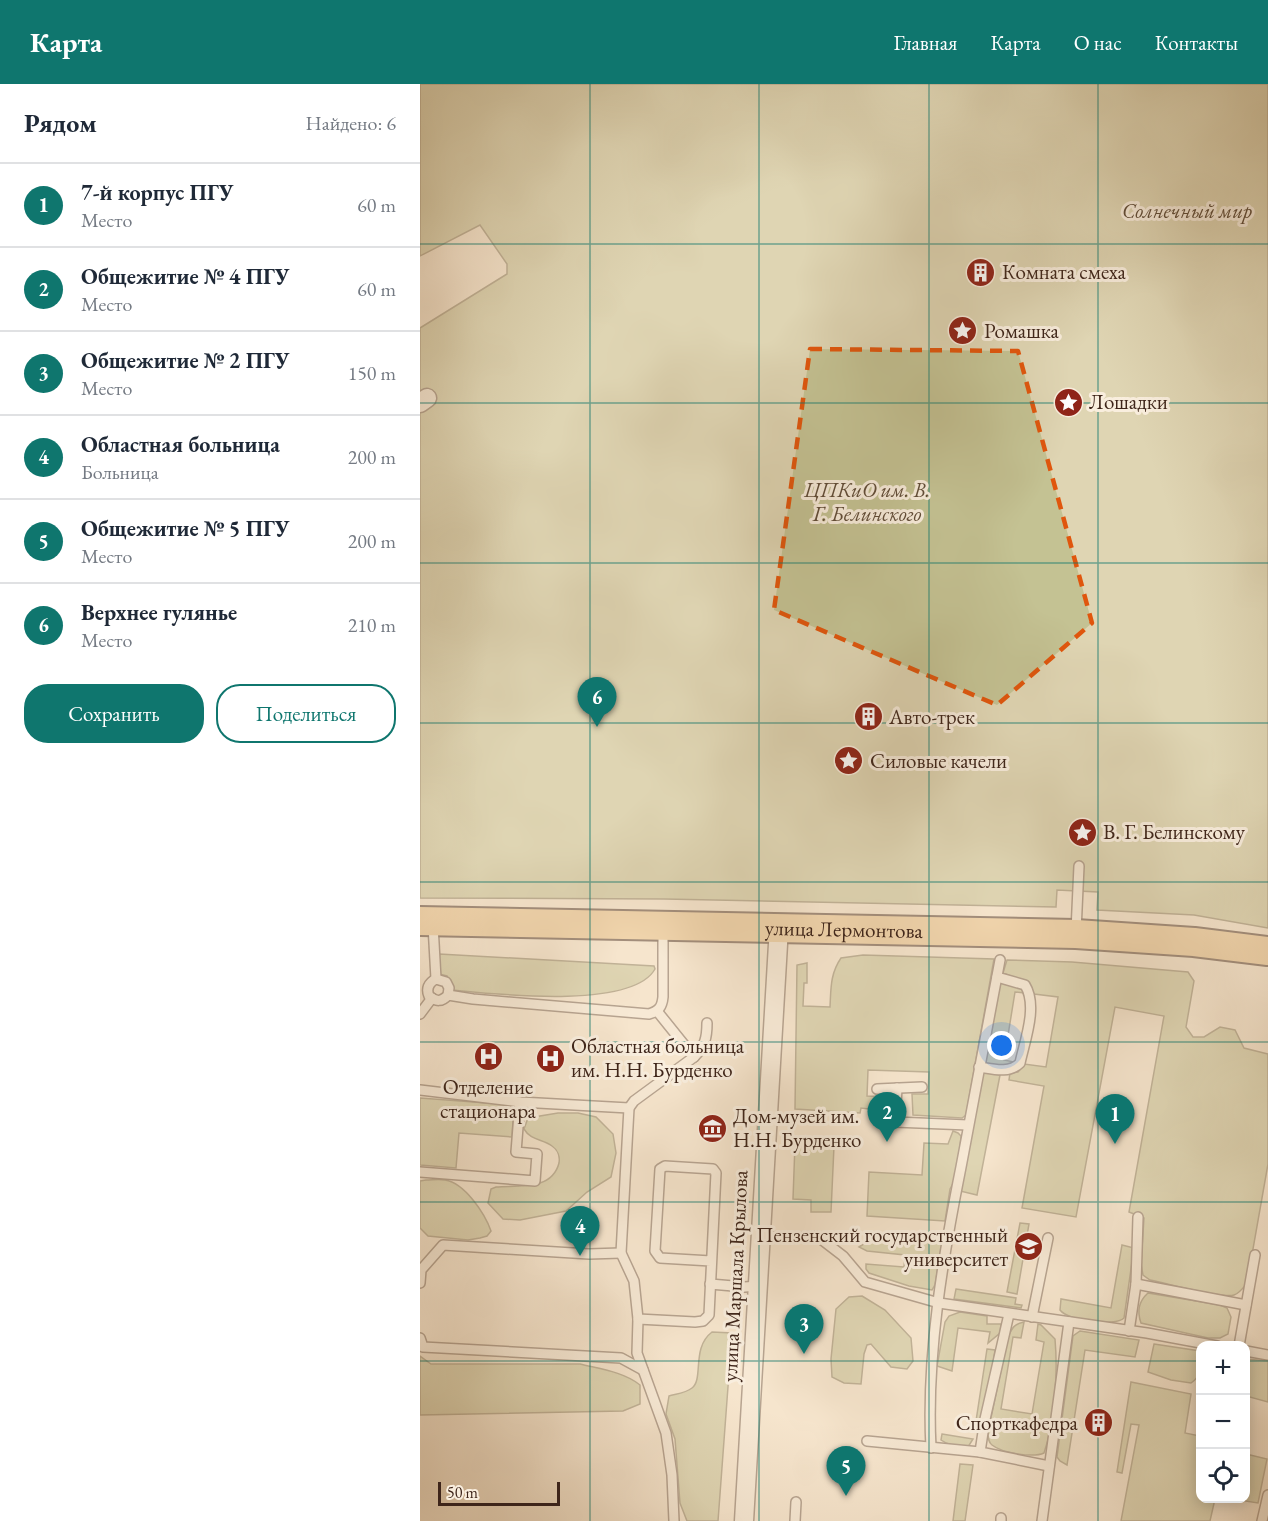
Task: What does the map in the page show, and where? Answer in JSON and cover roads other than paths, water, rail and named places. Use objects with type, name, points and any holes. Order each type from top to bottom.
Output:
[{"type":"main road","name":"улица Лермонтова","points":[[426,921],[1076,934],[1194,942],[1268,951]]},
{"type":"street","name":"улица Маршала Крылова","points":[[744,1521],[779,927]]},
{"type":"lane","points":[[1076,934],[1079,866]]},
{"type":"lane","points":[[426,921],[436,979]]},
{"type":"lane","points":[[448,995],[649,1014],[657,1011],[662,1005],[663,925]]},
{"type":"lane","points":[[931,1448],[928,1414],[948,1230],[1000,960]]},
{"type":"lane","points":[[980,1067],[1003,1070],[1016,1068],[1020,1063],[1030,1013],[1030,993],[1025,985],[997,977]]},
{"type":"lane","points":[[436,979],[448,984],[448,995],[441,1001],[432,998],[428,993],[428,987],[436,979]]},
{"type":"lane","points":[[420,1014],[432,998]]},
{"type":"lane","points":[[657,1011],[694,1057]]},
{"type":"lane","points":[[674,1521],[672,1475],[666,1433],[637,1353],[638,1319],[634,1281],[621,1253],[629,1108],[634,1101],[694,1057],[705,1044],[707,1023]]},
{"type":"lane","points":[[877,1089],[922,1087]]},
{"type":"lane","points":[[897,1088],[895,1122],[969,1125]]},
{"type":"lane","points":[[420,1090],[520,1102],[629,1108]]},
{"type":"lane","points":[[420,1172],[535,1181],[537,1154],[516,1152],[520,1102]]},
{"type":"lane","points":[[638,1319],[703,1321],[709,1315],[716,1173],[713,1168],[665,1166],[660,1169],[655,1251],[660,1258],[711,1261]]},
{"type":"lane","points":[[1129,1330],[1136,1284],[1138,1218]]},
{"type":"lane","points":[[760,1236],[791,1238],[817,1236],[843,1256],[865,1282],[939,1303],[1129,1330],[1196,1342]]},
{"type":"lane","points":[[1032,1317],[1048,1238]]},
{"type":"lane","points":[[420,1283],[421,1270],[443,1245],[589,1254],[621,1253]]},
{"type":"lane","points":[[1240,1341],[1255,1256]]},
{"type":"lane","points":[[710,1284],[757,1286]]},
{"type":"lane","points":[[1136,1284],[1246,1305]]},
{"type":"lane","points":[[980,1452],[1009,1314]]},
{"type":"lane","points":[[1042,1521],[1069,1322]]},
{"type":"lane","points":[[420,1338],[423,1347],[621,1358],[643,1370]]},
{"type":"lane","points":[[1250,1352],[1268,1355]]},
{"type":"lane","points":[[867,1441],[980,1452],[1049,1466]]},
{"type":"lane","points":[[1262,1521],[1268,1495]]},
{"type":"lane","points":[[795,1521],[796,1502]]},
{"type":"place","name":"Комната смеха","points":[[981,272]]},
{"type":"place","name":"Ромашка","points":[[963,331]]},
{"type":"place","name":"Лошадки","points":[[1068,402]]},
{"type":"place","name":"Авто-трек","points":[[868,717]]},
{"type":"place","name":"Верхнее гулянье","points":[[597,727]]},
{"type":"place","name":"Силовые качели","points":[[849,761]]},
{"type":"place","name":"В. Г. Белинскому","points":[[1082,832]]},
{"type":"place","name":"Отделение стационара","points":[[488,1056]]},
{"type":"place","name":"Областная больница им. Н.Н. Бурденко","points":[[550,1058]]},
{"type":"place","name":"Дом-музей им. Н.Н. Бурденко","points":[[712,1128]]},
{"type":"place","name":"Общежитие № 4 ПГУ","points":[[887,1142]]},
{"type":"place","name":"7-й корпус ПГУ","points":[[1115,1144]]},
{"type":"place","name":"Пензенский государственный университет","points":[[1029,1247]]},
{"type":"place","name":"Областная больница","points":[[580,1256]]},
{"type":"place","name":"Общежитие № 2 ПГУ","points":[[804,1354]]},
{"type":"place","name":"Спорткафедра","points":[[1099,1423]]},
{"type":"place","name":"Общежитие № 5 ПГУ","points":[[846,1496]]},
{"type":"park label","name":"Солнечный мир","points":[[1187,211]]},
{"type":"park label","name":"ЦПКиО им. В. Г. Белинского","points":[[867,502]]}]
